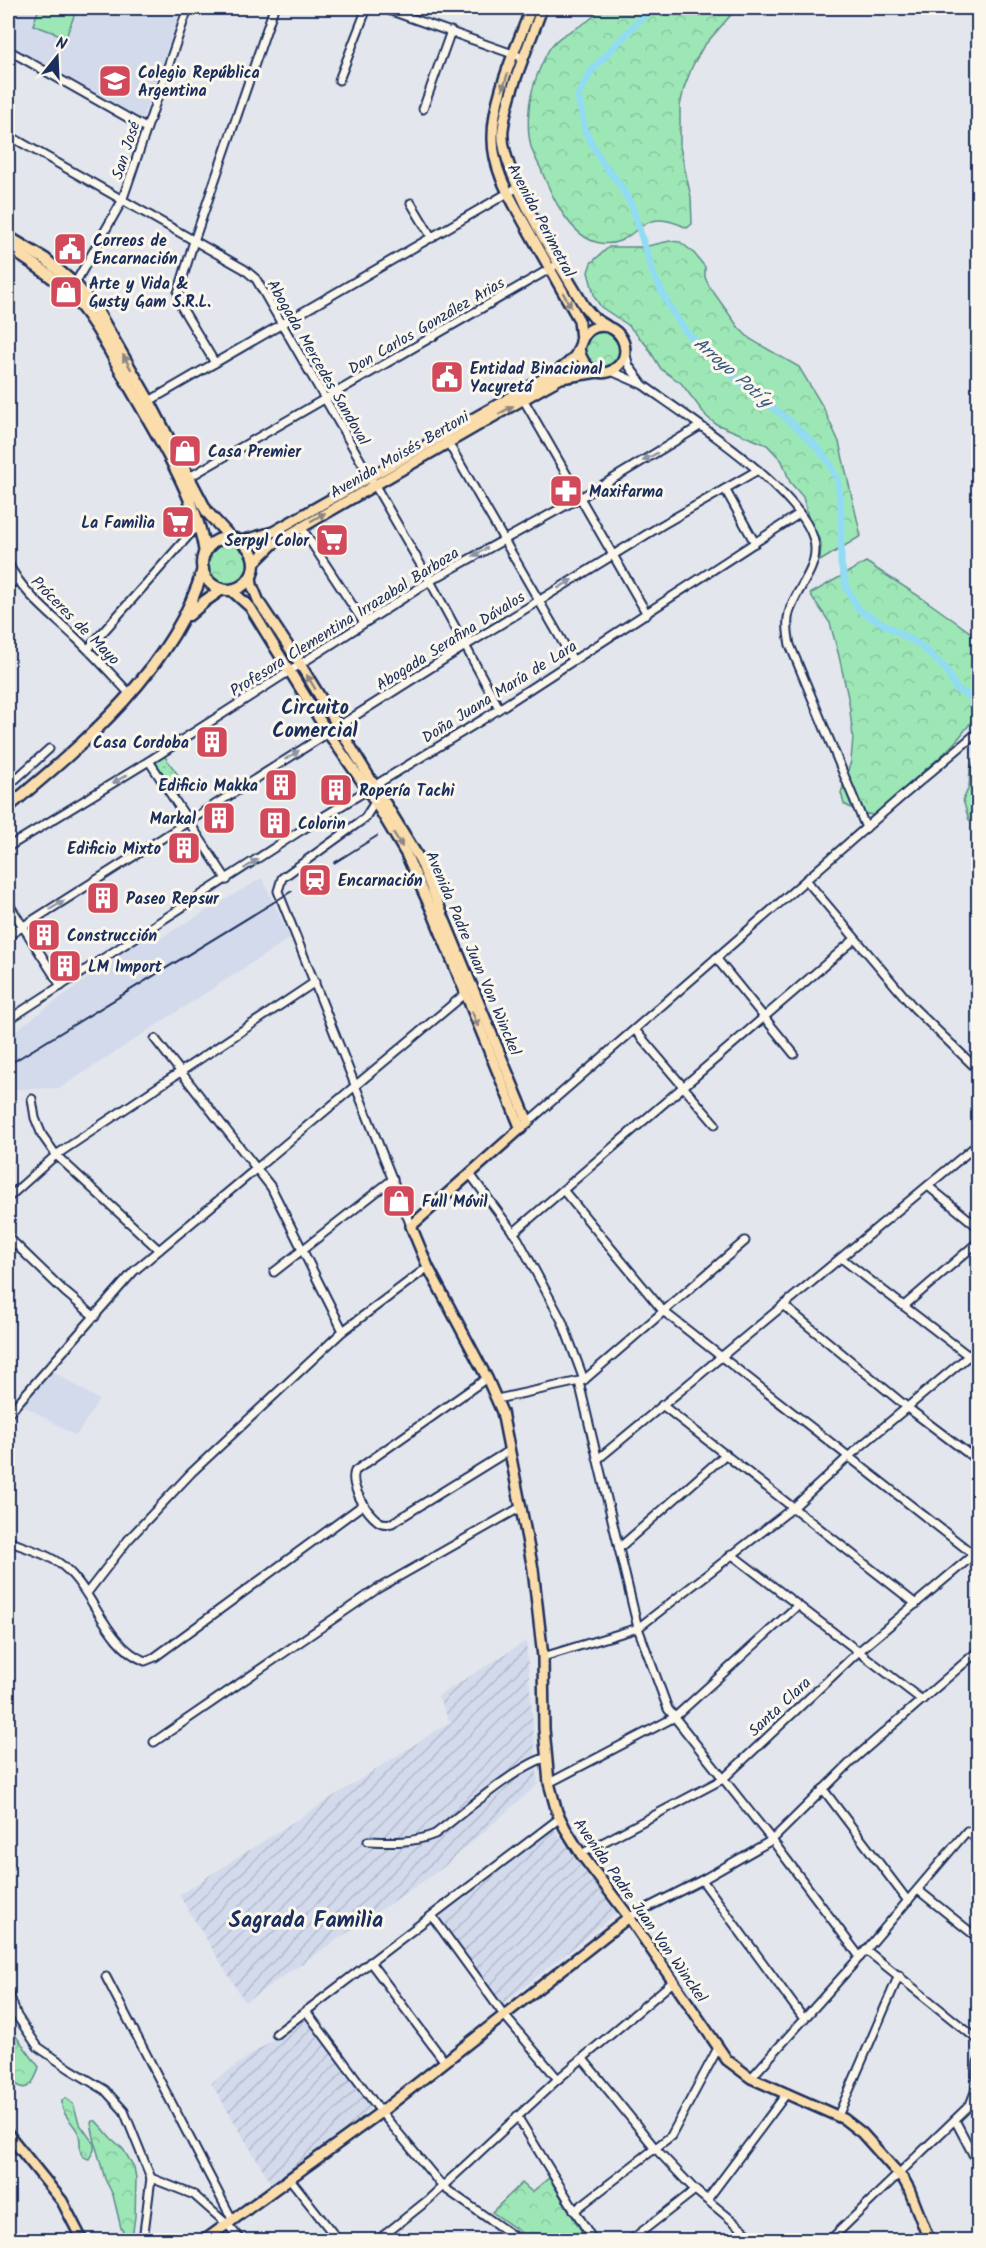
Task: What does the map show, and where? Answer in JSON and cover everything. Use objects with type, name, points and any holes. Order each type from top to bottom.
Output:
[{"type":"highway","points":[[8,237],[45,260],[72,288],[145,404],[186,480],[211,518],[250,550],[254,563],[252,576],[244,584],[226,589],[205,600],[184,620],[154,665],[129,693],[96,728],[8,807]]},
{"type":"highway","points":[[8,247],[72,288]]},
{"type":"highway","points":[[184,620],[203,569],[205,552],[186,480]]},
{"type":"highway","points":[[205,552],[217,540],[236,540]]},
{"type":"highway","points":[[203,569],[211,583],[226,589]]},
{"type":"main road","name":"Avenida Perimetral","points":[[531,8],[498,103],[493,138],[496,168],[579,320],[580,344]]},
{"type":"main road","name":"Avenida Perimetral","points":[[542,8],[509,104],[503,130],[505,152],[518,188],[588,312],[609,328]]},
{"type":"main road","name":"Avenida Moisés Bertoni","points":[[521,396],[573,358],[590,330],[596,327],[609,328]]},
{"type":"main road","points":[[609,328],[619,334],[625,346],[625,352],[618,366],[611,370]]},
{"type":"main road","points":[[580,344],[582,361],[591,370],[598,372]]},
{"type":"main road","name":"Avenida Moisés Bertoni","points":[[254,563],[266,548],[371,482],[521,396],[561,378],[611,370]]},
{"type":"main road","name":"Avenida Moisés Bertoni","points":[[236,540],[273,532],[371,482]]},
{"type":"main road","name":"Avenida Padre Juan Von Winckel","points":[[252,576],[254,593],[338,726],[371,788],[426,874],[524,1125]]},
{"type":"main road","name":"Avenida Padre Juan Von Winckel","points":[[226,589],[250,607],[328,733],[371,788],[375,802],[416,874],[465,994],[524,1125]]},
{"type":"main road","points":[[411,1226],[524,1125]]},
{"type":"main road","name":"Avenida Padre Juan Von Winckel","points":[[411,1226],[428,1267],[487,1378],[502,1412],[533,1569],[543,1657],[546,1758],[549,1783],[560,1818],[581,1854],[629,1917],[733,2067],[751,2078],[838,2116],[862,2133],[899,2172],[909,2189],[929,2241]]},
{"type":"main road","points":[[205,2241],[381,2112],[629,1917]]},
{"type":"main road","points":[[8,2134],[62,2201],[82,2241]]},
{"type":"street","name":"San José","points":[[72,288],[122,201],[188,8]]},
{"type":"street","points":[[215,363],[179,301],[180,284],[274,8]]},
{"type":"street","points":[[339,80],[368,8]]},
{"type":"street","points":[[383,8],[524,57]]},
{"type":"street","points":[[423,109],[451,31]]},
{"type":"street","points":[[8,50],[146,128]]},
{"type":"street","name":"Abogada Mercedes Sandoval","points":[[8,135],[251,274],[261,287],[371,482],[430,581],[499,708]]},
{"type":"street","points":[[145,404],[518,188]]},
{"type":"street","points":[[411,203],[432,238]]},
{"type":"street","name":"Don Carlos González Arias","points":[[186,480],[560,264]]},
{"type":"street","points":[[625,352],[629,366],[643,385]]},
{"type":"street","points":[[611,370],[643,385],[758,470],[785,496],[815,540],[815,559],[788,615],[790,645],[866,828]]},
{"type":"street","points":[[521,396],[647,614]]},
{"type":"street","name":"Profesora Clementina Irrazabal Barboza","points":[[8,848],[149,761],[430,581],[580,497],[700,426]]},
{"type":"street","points":[[446,438],[573,660]]},
{"type":"street","name":"Abogada Serafina Dávalos","points":[[8,936],[539,600],[758,470]]},
{"type":"street","points":[[725,489],[755,543]]},
{"type":"street","name":"Doña Juana María de Lara","points":[[9,1020],[300,831],[647,614],[799,514]]},
{"type":"street","points":[[88,649],[199,524]]},
{"type":"street","points":[[301,527],[364,623]]},
{"type":"street","name":"Próceres de Mayo","points":[[8,563],[16,580],[88,649],[129,693]]},
{"type":"street","points":[[8,586],[16,580]]},
{"type":"street","points":[[524,1125],[978,732]]},
{"type":"street","points":[[8,786],[49,749]]},
{"type":"street","points":[[149,761],[227,880]]},
{"type":"street","points":[[375,802],[365,818],[282,878],[279,884],[279,894],[411,1226]]},
{"type":"street","points":[[806,880],[914,1008],[978,1070]]},
{"type":"street","points":[[8,903],[61,986]]},
{"type":"street","points":[[513,1233],[855,939]]},
{"type":"street","points":[[716,958],[794,1054]]},
{"type":"street","points":[[8,1198],[56,1155],[315,982]]},
{"type":"street","points":[[8,1414],[134,1271],[465,994]]},
{"type":"street","points":[[635,1030],[715,1124]]},
{"type":"street","points":[[155,1039],[271,1187],[343,1331]]},
{"type":"street","points":[[32,1099],[35,1118],[42,1135],[56,1155],[159,1250]]},
{"type":"street","points":[[598,1459],[978,1144]]},
{"type":"street","points":[[470,1174],[513,1233],[562,1321],[584,1380]]},
{"type":"street","points":[[274,1272],[393,1179]]},
{"type":"street","points":[[928,1186],[978,1227]]},
{"type":"street","points":[[563,1190],[663,1311],[977,1555]]},
{"type":"street","points":[[8,1237],[94,1317]]},
{"type":"street","points":[[745,1241],[579,1383],[638,1628],[668,1709],[772,1840],[860,1957]]},
{"type":"street","points":[[904,1306],[978,1242]]},
{"type":"street","points":[[841,1257],[978,1363]]},
{"type":"street","points":[[87,1593],[128,1539],[191,1473],[343,1331],[428,1267]]},
{"type":"street","points":[[783,1305],[908,1408],[978,1461]]},
{"type":"street","points":[[543,1657],[638,1628],[794,1507],[849,1456],[978,1348]]},
{"type":"street","points":[[487,1378],[355,1471],[352,1477],[364,1504],[378,1521],[384,1524],[392,1523],[510,1450]]},
{"type":"street","points":[[497,1400],[584,1380]]},
{"type":"street","points":[[662,1405],[916,1604]]},
{"type":"street","points":[[619,1548],[726,1454]]},
{"type":"street","points":[[8,1541],[49,1557],[64,1566],[87,1593],[97,1614],[133,1657],[145,1661],[154,1657],[364,1504]]},
{"type":"street","points":[[154,1742],[377,1589],[521,1507]]},
{"type":"street","points":[[731,1554],[922,1700]]},
{"type":"street","name":"Santa Clara","points":[[581,1854],[723,1779],[858,1652],[977,1555]]},
{"type":"street","points":[[549,1783],[675,1717],[797,1606]]},
{"type":"street","points":[[629,1917],[702,1880],[772,1840],[855,1758],[978,1651]]},
{"type":"street","points":[[368,1841],[411,1841],[435,1834],[517,1773],[534,1762],[546,1758]]},
{"type":"street","points":[[824,1789],[908,1901]]},
{"type":"street","points":[[276,2034],[560,1818]]},
{"type":"street","points":[[751,2078],[860,1957],[967,1831],[978,1840]]},
{"type":"street","points":[[702,1880],[804,2019]]},
{"type":"street","points":[[918,1890],[978,1938]]},
{"type":"street","points":[[432,1916],[504,2015],[558,2079]]},
{"type":"street","points":[[866,1950],[978,2040]]},
{"type":"street","points":[[370,1962],[444,2062]]},
{"type":"street","points":[[838,2116],[899,1975]]},
{"type":"street","points":[[106,1977],[241,2241]]},
{"type":"street","points":[[378,2241],[443,2187],[558,2079],[674,1981]]},
{"type":"street","points":[[8,1991],[17,2016],[38,2047],[105,2090],[124,2112],[151,2178],[143,2241]]},
{"type":"street","points":[[306,2011],[381,2112],[443,2187],[519,2241]]},
{"type":"street","points":[[574,2211],[671,2136],[718,2048]]},
{"type":"street","points":[[583,2059],[655,2148],[695,2190],[756,2241]]},
{"type":"street","points":[[830,2241],[899,2172],[955,2121],[973,2098],[978,2062]]},
{"type":"street","points":[[707,2200],[787,2092]]},
{"type":"street","points":[[517,2116],[594,2241]]},
{"type":"street","points":[[955,2121],[978,2164]]},
{"type":"street","points":[[151,2178],[195,2195],[231,2223]]},
{"type":"street","points":[[290,2179],[338,2241]]},
{"type":"street","points":[[636,2239],[695,2190]]},
{"type":"street","points":[[504,2241],[512,2235]]},
{"type":"shaded area","name":"Colegio República Argentina","points":[[8,8],[182,8],[142,119],[8,43]]},
{"type":"shaded area","points":[[262,878],[290,938],[60,1088],[17,1089],[8,1094],[8,1036],[140,940],[157,940]]},
{"type":"shaded area","points":[[49,1369],[99,1400],[76,1436],[18,1402]]},
{"type":"shaded area","points":[[526,1641],[538,1784],[441,1869],[245,2002],[179,1895],[450,1722],[438,1696]]},
{"type":"shaded area","points":[[552,1826],[617,1913],[501,2005],[436,1911]]},
{"type":"shaded area","points":[[305,2017],[372,2108],[272,2185],[211,2083]]},
{"type":"green space","points":[[39,8],[77,8],[66,37],[33,25]]},
{"type":"green space","points":[[602,8],[737,8],[703,47],[684,88],[680,106],[680,147],[691,197],[692,224],[687,228],[670,221],[657,220],[647,223],[623,240],[613,243],[600,243],[589,239],[579,233],[562,212],[533,152],[528,118],[530,103],[535,81],[547,53],[556,41],[589,20]]},
{"type":"green space","points":[[670,241],[680,242],[693,252],[705,267],[705,277],[709,286],[739,328],[750,339],[799,367],[823,407],[839,442],[861,536],[820,561],[821,543],[809,521],[803,497],[790,482],[782,461],[767,445],[716,424],[707,417],[681,383],[661,369],[647,346],[628,325],[601,307],[595,298],[588,272],[591,263],[609,247],[643,247]]},
{"type":"green space","points":[[602,330],[616,335],[621,349],[616,363],[602,368],[588,363],[583,349],[588,335]]},
{"type":"green space","points":[[229,542],[244,548],[250,563],[244,578],[229,584],[214,578],[208,563],[214,548]]},
{"type":"green space","points":[[866,562],[978,638],[978,706],[971,721],[949,748],[886,808],[874,815],[862,813],[844,804],[841,793],[851,761],[853,737],[849,702],[830,623],[810,594]]},
{"type":"green space","points":[[163,754],[181,779],[171,786],[154,760]]},
{"type":"green space","points":[[978,757],[978,823],[969,820],[963,800],[969,786],[970,769]]},
{"type":"green space","points":[[8,2013],[15,2035],[39,2067],[30,2085],[23,2088],[8,2074]]},
{"type":"green space","points":[[65,2098],[73,2104],[79,2123],[94,2144],[94,2150],[89,2159],[82,2156],[79,2135],[63,2111],[62,2101]]},
{"type":"green space","points":[[92,2121],[96,2121],[123,2149],[134,2167],[135,2216],[133,2231],[130,2235],[124,2233],[121,2228],[113,2195],[105,2179],[96,2147]]},
{"type":"green space","points":[[549,2178],[587,2240],[532,2240],[492,2212],[522,2183],[532,2192]]},
{"type":"waterway","name":"Arroyo Poti´y","points":[[651,8],[592,70],[578,96],[585,131],[602,162],[620,185],[632,206],[654,276],[669,306],[686,332],[739,381],[791,422],[829,462],[838,482],[841,509],[841,564],[847,589],[859,610],[920,645],[946,669],[956,689],[978,700]]},
{"type":"railway","points":[[334,863],[377,836]]},
{"type":"railway","points":[[8,1065],[292,891]]},
{"type":"place","name":"Colegio República Argentina","points":[[115,81]]},
{"type":"place","name":"Correos de Encarnación","points":[[70,249]]},
{"type":"place","name":"Arte y Vida & Gusty Gam S.R.L.","points":[[66,292]]},
{"type":"place","name":"Entidad Binacional Yacyretá","points":[[447,377]]},
{"type":"place","name":"Casa Premier","points":[[185,451]]},
{"type":"place","name":"Maxifarma","points":[[566,491]]},
{"type":"place","name":"La Familia","points":[[178,522]]},
{"type":"place","name":"Serpyl Color","points":[[332,540]]},
{"type":"place","name":"Casa Cordoba","points":[[212,742]]},
{"type":"place","name":"Edificio Makka","points":[[281,785]]},
{"type":"place","name":"Ropería Tachi","points":[[336,790]]},
{"type":"place","name":"Markal","points":[[219,818]]},
{"type":"place","name":"Colorin","points":[[275,823]]},
{"type":"place","name":"Edificio Mixto","points":[[184,848]]},
{"type":"place","name":"Encarnación","points":[[315,880]]},
{"type":"place","name":"Paseo Repsur","points":[[103,898]]},
{"type":"place","name":"Construcción","points":[[44,935]]},
{"type":"place","name":"LM Import","points":[[65,966]]},
{"type":"place","name":"Full Móvil","points":[[399,1201]]},
{"type":"district","name":"Circuito Comercial","points":[[315,718]]},
{"type":"district","name":"Sagrada Familia","points":[[306,1919]]}]
